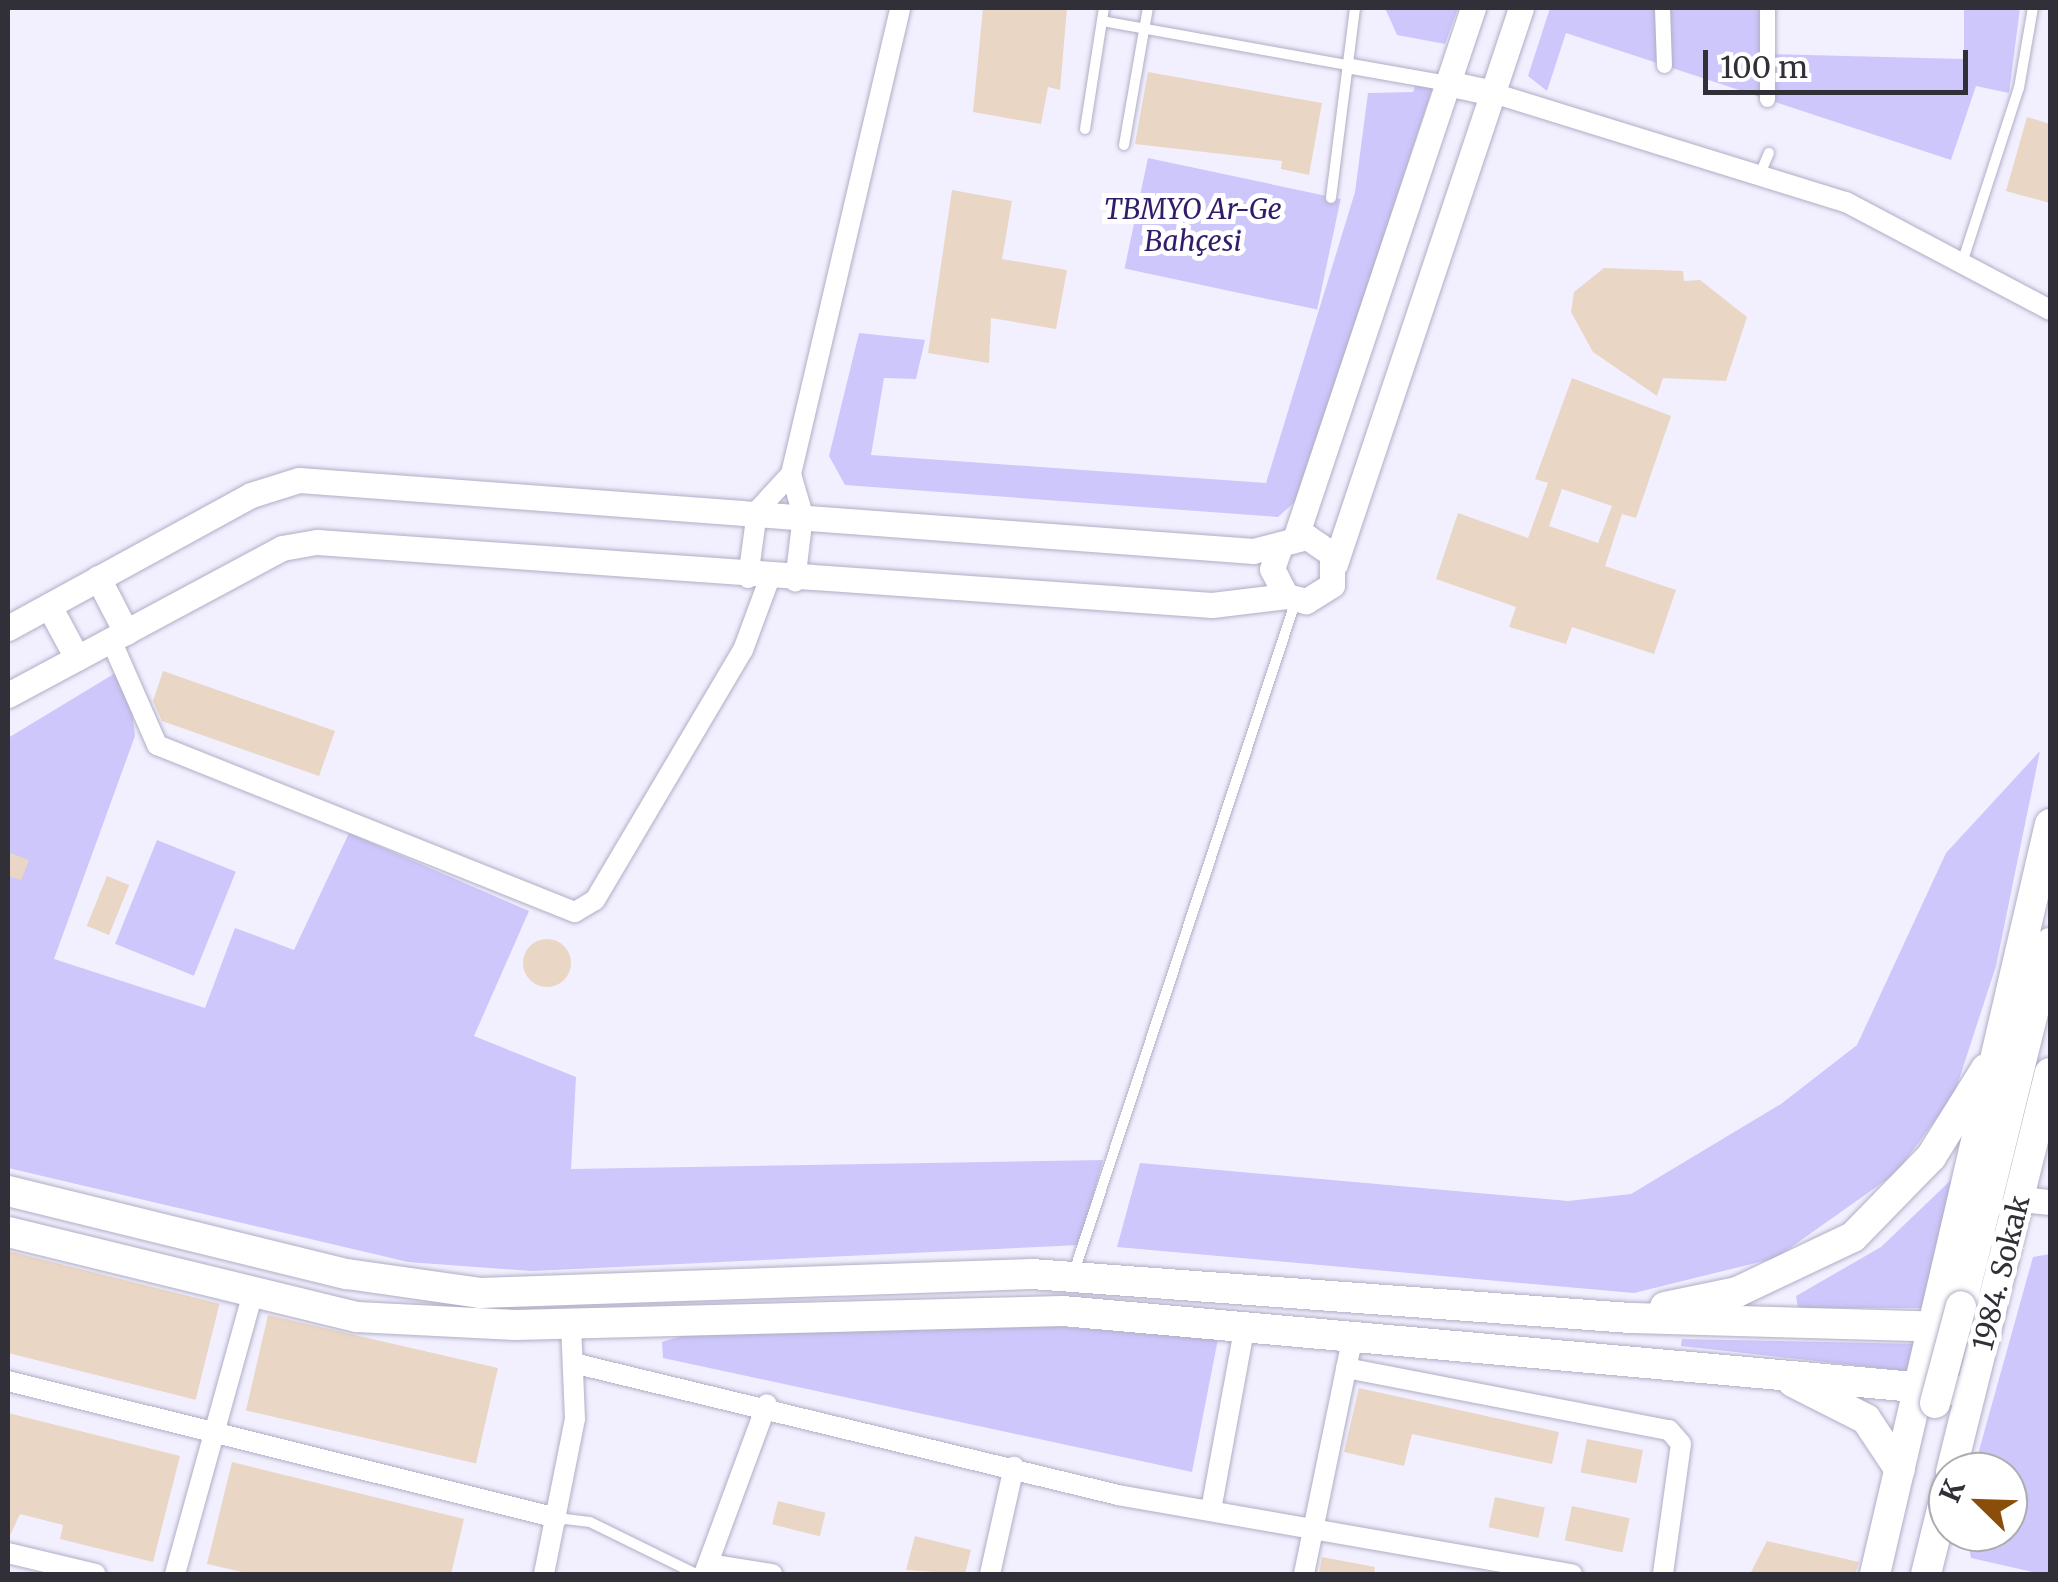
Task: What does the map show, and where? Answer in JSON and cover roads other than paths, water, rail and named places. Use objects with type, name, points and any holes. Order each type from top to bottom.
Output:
[{"type":"main road","points":[[1895,1574],[1927,1394],[1935,1324],[2006,1031],[2050,824]]},
{"type":"main road","points":[[1874,1574],[1900,1470],[1961,1306],[2050,943]]},
{"type":"main road","points":[[1619,1317],[1737,1292],[1853,1237],[1932,1157],[2006,1031]]},
{"type":"main road","name":"1984. Sokak","points":[[1956,1452],[2050,1073]]},
{"type":"main road","points":[[8,1191],[347,1274],[480,1293],[1072,1276],[1619,1317],[1988,1328]]},
{"type":"main road","points":[[8,1232],[357,1317],[571,1323],[968,1310],[1244,1330],[1349,1354],[1762,1368],[1927,1394],[1970,1392]]},
{"type":"main road","points":[[1762,1368],[1858,1412],[1900,1470]]},
{"type":"street","points":[[757,511],[791,474],[900,8]]},
{"type":"street","points":[[1291,598],[1272,569],[1287,544],[1473,8]]},
{"type":"street","points":[[8,695],[282,548],[317,542],[770,580],[1212,605],[1325,593],[1520,8]]},
{"type":"street","points":[[1662,8],[1664,65]]},
{"type":"street","points":[[1767,99],[1768,8]]},
{"type":"street","points":[[1351,66],[1493,93],[1846,202],[2050,310]]},
{"type":"street","points":[[98,578],[156,745],[575,912],[595,900],[743,650],[770,580],[804,515],[791,474]]},
{"type":"street","points":[[8,628],[279,482],[1287,544],[1322,543],[1336,564]]},
{"type":"street","points":[[757,511],[770,580]]},
{"type":"street","points":[[49,606],[77,658]]},
{"type":"street","points":[[2020,1199],[2050,1202]]},
{"type":"street","points":[[175,1574],[253,1292]]},
{"type":"street","points":[[544,1574],[575,1419],[571,1323]]},
{"type":"street","points":[[1212,1510],[1244,1330]]},
{"type":"street","points":[[1304,1574],[1349,1354],[1669,1430],[1681,1444],[1663,1574]]},
{"type":"street","points":[[572,1364],[767,1404],[1014,1467],[1212,1510],[1314,1525],[1559,1573]]},
{"type":"street","points":[[8,1381],[557,1518]]},
{"type":"street","points":[[767,1404],[703,1571],[772,1574]]},
{"type":"street","points":[[990,1574],[1014,1467]]},
{"type":"street","points":[[8,1553],[96,1574]]},
{"type":"lane","points":[[1085,130],[1104,8]]},
{"type":"lane","points":[[1124,145],[1148,8]]},
{"type":"lane","points":[[1331,198],[1351,66],[1354,8]]},
{"type":"lane","points":[[1962,263],[2019,88],[2033,8]]},
{"type":"lane","points":[[1102,20],[1351,66]]},
{"type":"lane","points":[[1760,174],[1769,153]]},
{"type":"lane","points":[[1072,1276],[1291,598]]},
{"type":"lane","points":[[557,1518],[590,1522],[703,1571]]},
{"type":"park label","name":"TBMYO Ar-Ge Bahçesi","points":[[1193,225]]}]
